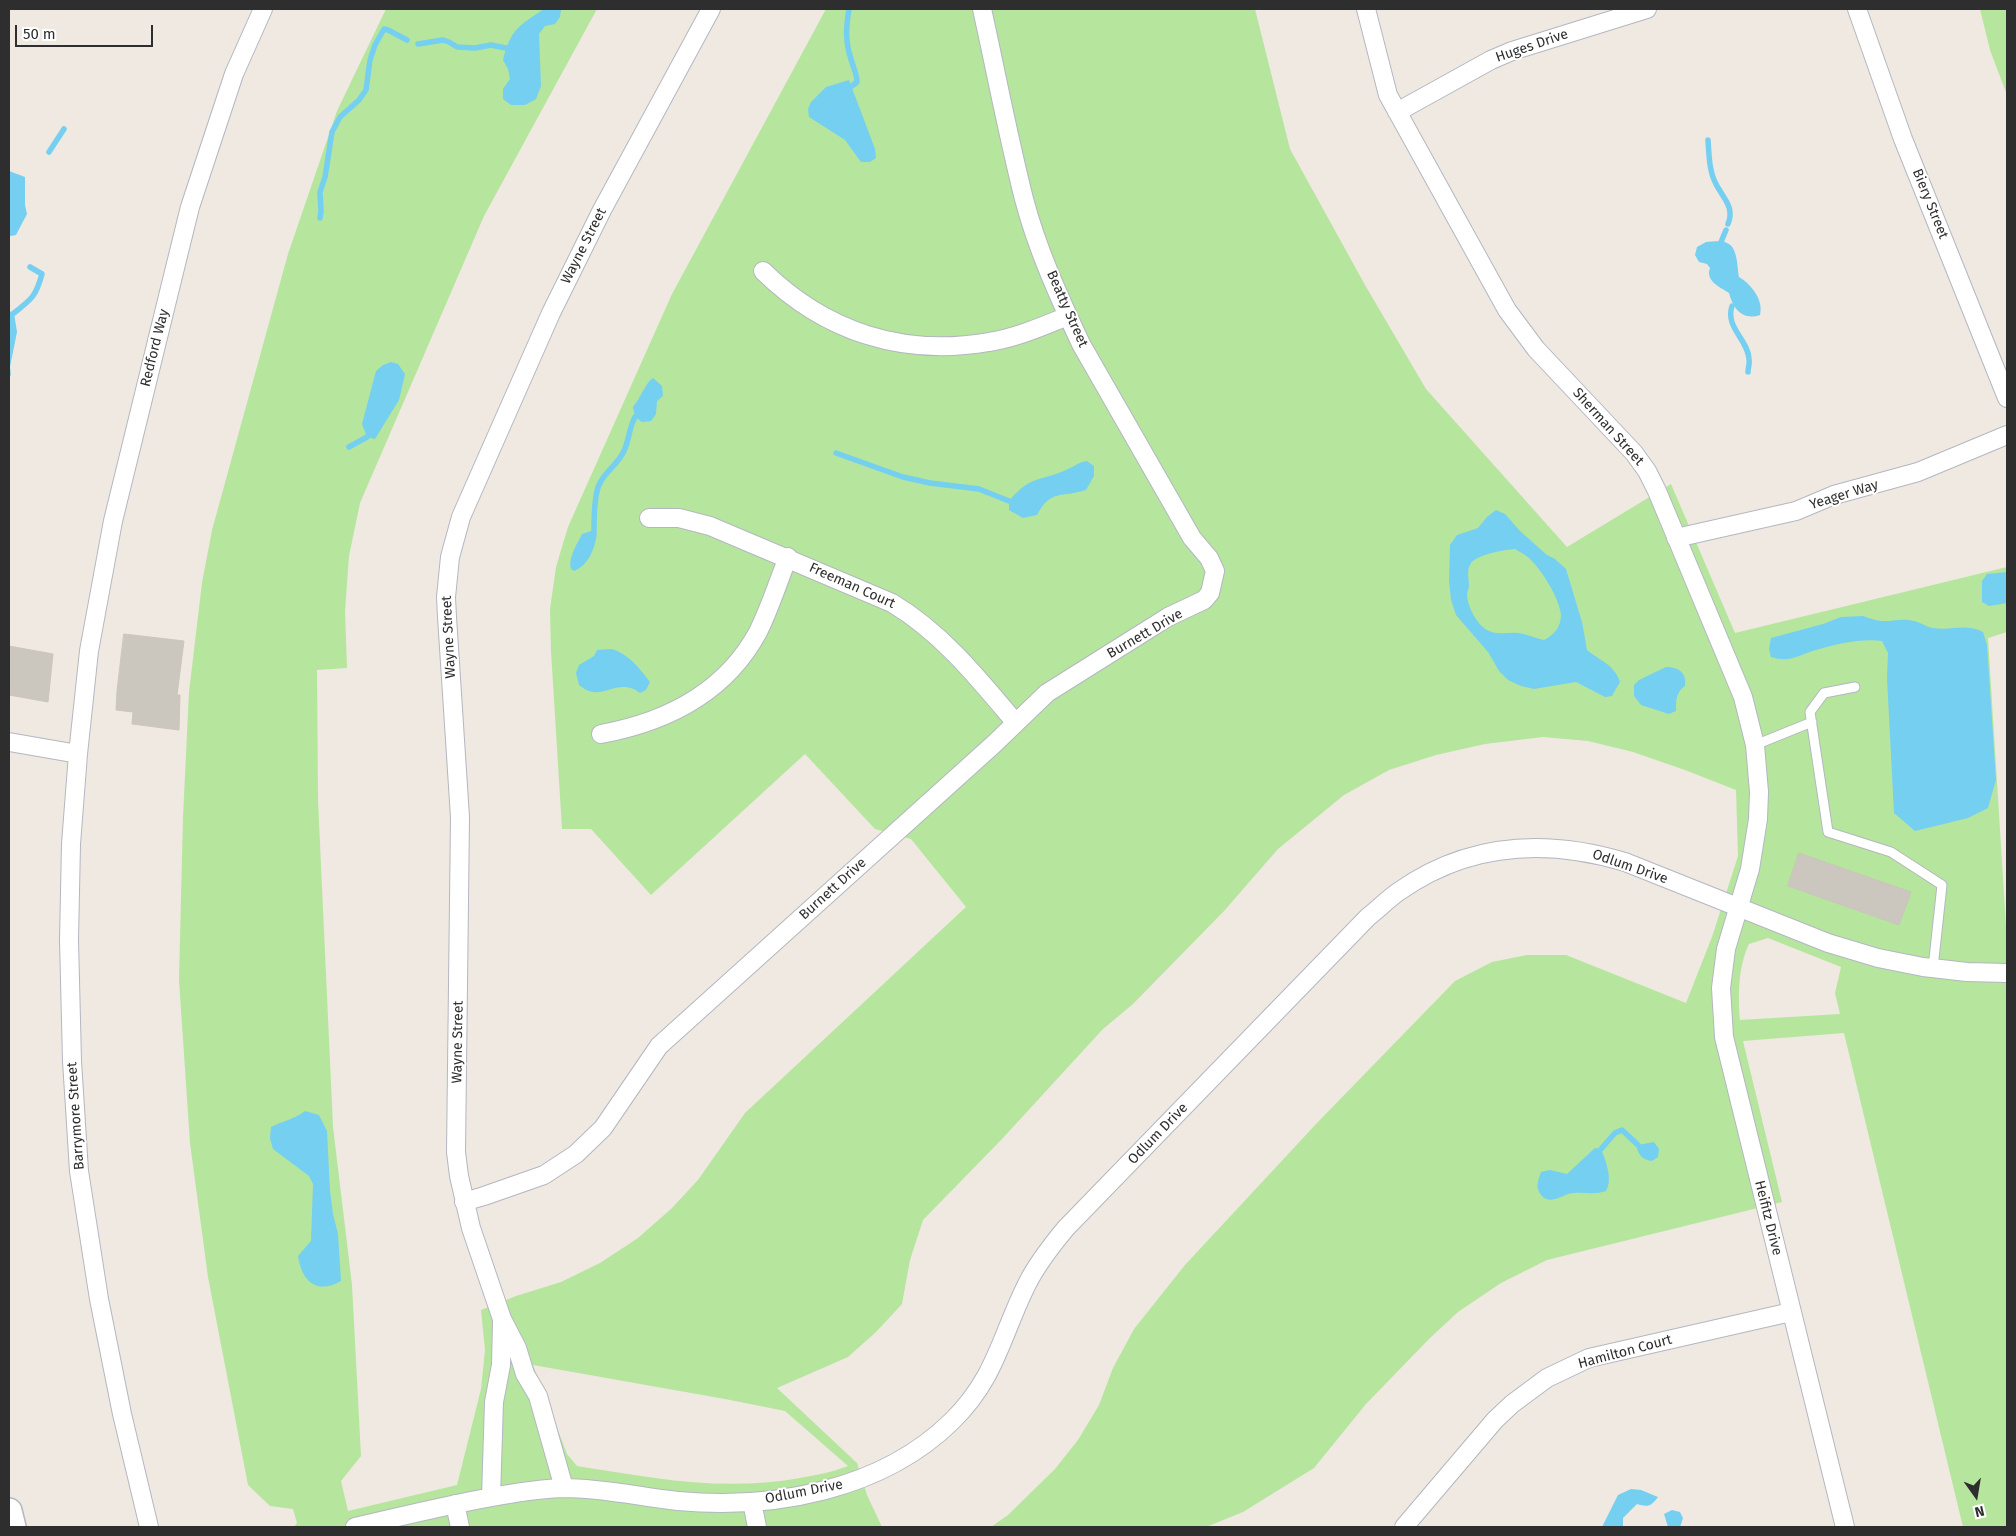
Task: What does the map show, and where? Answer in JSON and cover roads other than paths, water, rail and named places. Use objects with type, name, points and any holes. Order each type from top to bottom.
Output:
[{"type":"main road","points":[[9,1510],[13,1527]]},
{"type":"street","name":"Redford Way","points":[[84,698],[90,651],[113,521],[190,207],[234,74],[264,9]]},
{"type":"street","name":"Wayne Street","points":[[564,1488],[538,1396],[525,1374],[517,1348],[502,1319],[464,1202],[456,1152],[460,817],[446,597],[450,557],[461,517],[551,313],[602,210],[711,9]]},
{"type":"street","name":"Beatty Street","points":[[982,9],[1024,199],[1040,248],[1068,316],[1086,352],[1192,538],[1209,558],[1215,571],[1213,583]]},
{"type":"street","name":"Sherman Street","points":[[1366,9],[1388,95],[1507,310],[1536,349],[1634,453],[1657,491],[1743,697],[1754,745],[1758,784],[1758,820],[1750,870],[1738,907]]},
{"type":"street","name":"Huges Drive","points":[[1397,112],[1491,60],[1512,51],[1648,9]]},
{"type":"street","name":"Biery Street","points":[[1857,9],[1903,139],[2007,398]]},
{"type":"street","points":[[763,271],[782,290],[831,322],[857,333],[889,342],[955,347],[990,342],[1019,334],[1068,316]]},
{"type":"street","name":"Yeager Way","points":[[1676,538],[1796,511],[1834,496],[1918,472],[2007,435]]},
{"type":"street","name":"Freeman Court","points":[[649,518],[679,518],[710,526],[872,593],[912,615],[945,642],[1015,722]]},
{"type":"street","points":[[601,734],[631,729],[660,719],[715,685],[746,651],[757,632],[767,613],[788,557]]},
{"type":"street","name":"Burnett Drive","points":[[464,1202],[544,1175],[576,1154],[603,1128],[659,1046],[1047,693],[1168,618],[1204,600],[1210,592],[1213,583]]},
{"type":"street","name":"Barrymore Street","points":[[84,698],[71,844],[69,940],[72,1060],[79,1171],[101,1309],[122,1414],[150,1527]]},
{"type":"street","points":[[9,742],[78,754]]},
{"type":"street","name":"Odlum Drive","points":[[355,1527],[491,1497],[526,1491],[564,1488],[612,1492],[677,1501],[724,1504],[752,1502],[816,1492],[848,1484],[894,1464],[924,1446],[952,1421],[977,1393],[992,1368],[1027,1283],[1046,1252],[1066,1228],[1368,917],[1398,892],[1430,874],[1467,858],[1508,849],[1545,847],[1577,850],[1625,862],[1828,942],[1878,958],[1933,968],[2007,973]]},
{"type":"street","name":"Heifitz Drive","points":[[1738,907],[1730,930],[1723,970],[1721,1007],[1724,1037],[1844,1527]]},
{"type":"street","name":"Hamilton Court","points":[[1404,1527],[1495,1420],[1512,1404],[1547,1378],[1589,1358],[1791,1312]]},
{"type":"street","name":"Wayne Street","points":[[491,1497],[494,1402],[501,1365],[502,1319]]},
{"type":"street","points":[[752,1502],[757,1527]]},
{"type":"street","points":[[455,1504],[460,1527]]},
{"type":"lane","points":[[1855,687],[1824,693],[1810,712],[1828,832],[1891,852],[1942,885],[1933,968]]},
{"type":"lane","points":[[1754,745],[1812,722]]},
{"type":"water","points":[[544,9],[561,10],[560,17],[555,24],[545,26],[539,34],[541,86],[536,99],[525,105],[511,105],[503,99],[503,89],[510,79],[508,69],[503,60],[506,49],[517,29]]},
{"type":"water","points":[[849,80],[875,149],[876,158],[870,162],[861,162],[845,140],[809,117],[808,109],[811,102],[826,87]]},
{"type":"water","points":[[9,171],[25,177],[25,205],[27,214],[16,235],[11,236],[9,235]]},
{"type":"water","points":[[1720,241],[1731,245],[1735,253],[1739,277],[1756,293],[1761,309],[1760,315],[1743,315],[1733,304],[1729,293],[1711,280],[1710,268],[1707,264],[1699,262],[1695,255],[1697,247],[1706,242]]},
{"type":"water","points":[[9,311],[14,313],[17,332],[10,367],[11,375],[9,377]]},
{"type":"water","points":[[391,362],[398,364],[405,374],[399,400],[375,439],[367,437],[362,424],[376,371],[383,365]]},
{"type":"water","points":[[653,378],[662,386],[663,396],[657,401],[656,414],[651,421],[642,422],[635,417],[633,407]]},
{"type":"water","points":[[1087,461],[1094,466],[1094,476],[1086,490],[1052,498],[1047,501],[1037,515],[1023,518],[1009,510],[1009,501],[1030,482],[1059,473]]},
{"type":"water","points":[[1496,510],[1505,514],[1520,531],[1566,569],[1582,622],[1587,650],[1610,667],[1620,682],[1612,696],[1605,697],[1576,682],[1534,689],[1508,680],[1499,671],[1488,652],[1456,615],[1451,600],[1449,581],[1450,545],[1457,535],[1478,528]],"holes":[[[1515,549],[1525,555],[1536,566],[1553,591],[1560,608],[1561,619],[1558,627],[1551,636],[1544,640],[1521,634],[1496,633],[1488,630],[1478,621],[1468,603],[1468,572],[1471,563],[1480,557],[1492,553]]]},
{"type":"water","points":[[594,530],[597,533],[590,555],[584,565],[574,571],[570,565],[582,534]]},
{"type":"water","points":[[2007,572],[2007,603],[1989,606],[1982,602],[1982,581],[1987,574]]},
{"type":"water","points":[[1863,616],[1881,621],[1910,620],[1928,627],[1940,629],[1971,628],[1983,632],[1987,645],[1996,780],[1988,808],[1968,818],[1915,831],[1894,813],[1887,678],[1888,653],[1882,641],[1866,640],[1840,644],[1789,659],[1771,657],[1769,649],[1771,638],[1823,624],[1841,617]]},
{"type":"water","points":[[612,649],[634,662],[650,682],[646,690],[640,693],[633,689],[620,687],[595,692],[588,691],[579,685],[576,673],[579,665],[594,656],[597,650]]},
{"type":"water","points":[[1666,667],[1675,668],[1685,678],[1685,686],[1677,697],[1676,711],[1669,714],[1641,705],[1634,696],[1634,685],[1639,680]]},
{"type":"water","points":[[305,1111],[319,1115],[327,1131],[330,1191],[338,1234],[341,1281],[324,1287],[317,1286],[307,1279],[298,1256],[311,1241],[313,1184],[309,1176],[273,1149],[270,1138],[271,1127]]},
{"type":"water","points":[[1654,1142],[1659,1149],[1658,1157],[1652,1161],[1645,1159],[1638,1152],[1638,1145]]},
{"type":"water","points":[[1595,1148],[1601,1149],[1607,1165],[1609,1181],[1606,1191],[1570,1194],[1553,1200],[1549,1200],[1541,1195],[1538,1181],[1541,1172],[1550,1170],[1567,1174]]},
{"type":"water","points":[[1631,1489],[1641,1490],[1658,1497],[1649,1505],[1637,1504],[1623,1518],[1623,1527],[1602,1527],[1618,1495]]},
{"type":"water","points":[[1672,1510],[1680,1512],[1683,1518],[1680,1527],[1668,1527],[1664,1514]]},
{"type":"waterway","points":[[849,9],[847,40],[857,82],[852,86]]},
{"type":"waterway","points":[[320,218],[320,192],[325,177],[332,132],[340,117],[359,100],[366,90],[370,60],[375,45],[384,29],[407,40]]},
{"type":"waterway","points":[[418,44],[443,40],[457,47],[475,48],[491,45],[506,48]]},
{"type":"waterway","points":[[49,152],[64,129]]},
{"type":"waterway","points":[[1708,140],[1712,174],[1729,208],[1730,218],[1728,224]]},
{"type":"waterway","points":[[1721,242],[1726,230]]},
{"type":"waterway","points":[[14,313],[33,296],[40,281],[42,274],[30,267]]},
{"type":"waterway","points":[[1732,306],[1731,314],[1734,327],[1748,352],[1748,372]]},
{"type":"waterway","points":[[594,530],[598,487],[624,451],[635,417]]},
{"type":"waterway","points":[[349,447],[367,437]]},
{"type":"waterway","points":[[836,453],[903,477],[930,483],[979,489],[1009,501]]},
{"type":"waterway","points":[[1601,1149],[1615,1133],[1622,1130],[1638,1145]]}]
